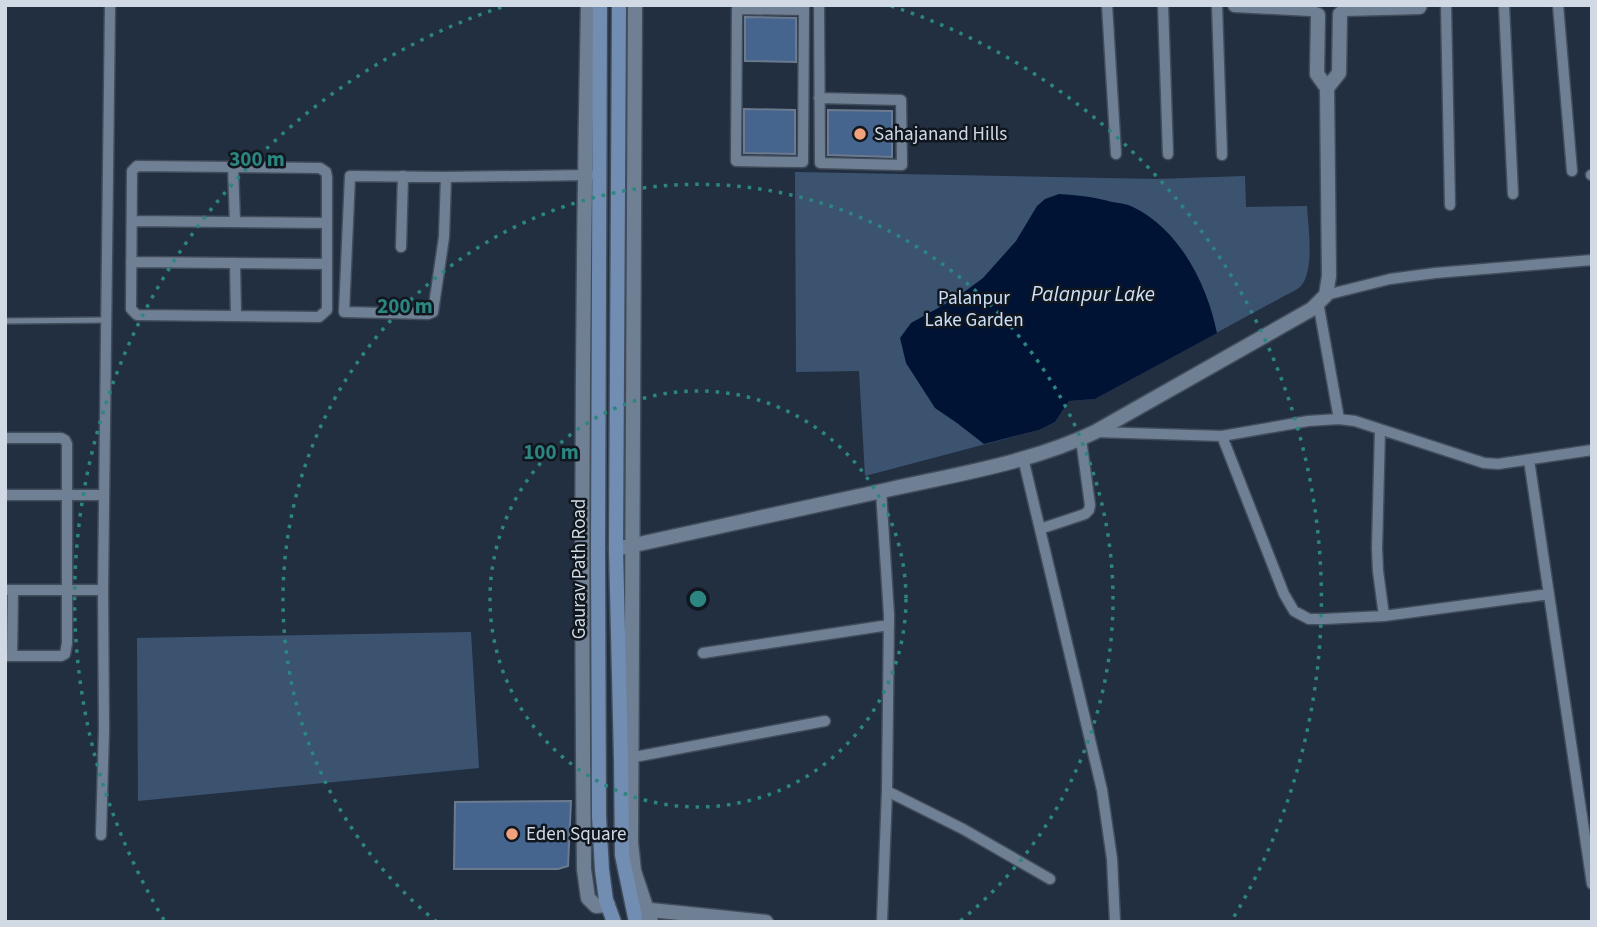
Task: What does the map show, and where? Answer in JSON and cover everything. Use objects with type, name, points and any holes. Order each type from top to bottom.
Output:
[{"type":"main road","name":"Gaurav Path Road","points":[[600,5],[592,175],[598,554],[598,816],[606,900],[602,905],[614,922]]},
{"type":"main road","name":"Gaurav Path Road","points":[[619,5],[616,549],[626,759],[622,855],[641,915]]},
{"type":"street","points":[[110,5],[108,254],[119,309]]},
{"type":"street","points":[[588,5],[592,175],[582,633],[584,869],[588,898],[591,902],[602,905],[602,922]]},
{"type":"street","points":[[635,5],[633,546],[626,759],[825,722]]},
{"type":"street","points":[[819,5],[820,163],[902,165],[901,100],[820,98]]},
{"type":"street","points":[[1107,5],[1116,154]]},
{"type":"street","points":[[1163,5],[1168,153]]},
{"type":"street","points":[[1217,5],[1222,155]]},
{"type":"street","points":[[1235,5],[1313,10],[1329,18],[1344,9],[1420,5]]},
{"type":"street","points":[[1446,5],[1450,205]]},
{"type":"street","points":[[1504,5],[1513,194]]},
{"type":"street","points":[[1558,5],[1572,171]]},
{"type":"street","points":[[804,7],[803,162],[736,161],[737,9],[804,7]]},
{"type":"street","points":[[598,554],[957,475],[1023,458],[1080,439],[1312,309],[1322,298],[1329,276],[1328,88],[1339,73],[1344,9]]},
{"type":"street","points":[[1313,10],[1317,74],[1328,88]]},
{"type":"street","points":[[101,835],[107,320],[119,309],[132,258],[132,171],[137,166],[320,168],[326,172],[327,310],[324,314],[319,317],[137,315],[119,309]]},
{"type":"street","points":[[233,167],[234,222]]},
{"type":"street","points":[[446,177],[444,237],[433,312],[344,312],[350,176],[592,175]]},
{"type":"street","points":[[401,247],[403,176]]},
{"type":"street","points":[[132,221],[327,223]]},
{"type":"street","points":[[108,234],[132,235]]},
{"type":"street","points":[[108,254],[132,258],[235,263],[327,264]]},
{"type":"street","points":[[1322,298],[1390,279],[1592,260]]},
{"type":"street","points":[[235,263],[236,316]]},
{"type":"street","points":[[1322,298],[1339,419]]},
{"type":"street","points":[[1096,432],[1222,436],[1308,421],[1339,419],[1355,421],[1484,463],[1498,464],[1592,450]]},
{"type":"street","points":[[1380,429],[1377,548],[1384,616]]},
{"type":"street","points":[[1222,436],[1284,594],[1294,611],[1309,619],[1384,616],[1549,594]]},
{"type":"street","points":[[5,438],[61,438],[67,444],[65,495],[66,590],[67,643],[65,654],[9,656],[9,590],[66,590],[103,590]]},
{"type":"street","points":[[1040,528],[1089,510],[1080,439]]},
{"type":"street","points":[[1023,458],[1102,790],[1112,859],[1115,922]]},
{"type":"street","points":[[1529,460],[1592,884]]},
{"type":"street","points":[[881,491],[889,625],[882,922]]},
{"type":"street","points":[[5,495],[104,495]]},
{"type":"street","points":[[703,653],[889,625]]},
{"type":"street","points":[[887,791],[963,829],[1050,879]]},
{"type":"street","points":[[641,915],[766,922]]},
{"type":"lane","points":[[5,321],[107,320]]},
{"type":"green space","name":"Palanpur Lake Garden","points":[[795,172],[1156,179],[1245,176],[1246,207],[1307,206],[1310,247],[1308,270],[1301,286],[1296,290],[1095,399],[1069,401],[1055,422],[1039,430],[865,476],[859,371],[796,372]]},
{"type":"green space","points":[[471,632],[479,768],[138,801],[137,638]]},
{"type":"water","name":"Palanpur Lake","points":[[1059,194],[1128,205],[1165,229],[1189,260],[1198,278],[1217,333],[1095,399],[1069,401],[1055,422],[1039,430],[984,444],[935,408],[906,363],[900,338],[911,323],[956,298],[983,278],[1016,241],[1037,206],[1045,199]]},
{"type":"building","points":[[745,17],[796,18],[796,62],[745,61]]},
{"type":"building","points":[[744,109],[795,110],[795,154],[744,153]]},
{"type":"building","name":"Sahajanand Hills","points":[[828,110],[892,111],[892,157],[828,155]]},
{"type":"building","name":"Eden Square","points":[[571,801],[568,866],[558,869],[454,869],[455,802]]},
{"type":"place","name":"Sahajanand Hills","points":[[860,134]]},
{"type":"place","name":"Eden Square","points":[[512,834]]}]
